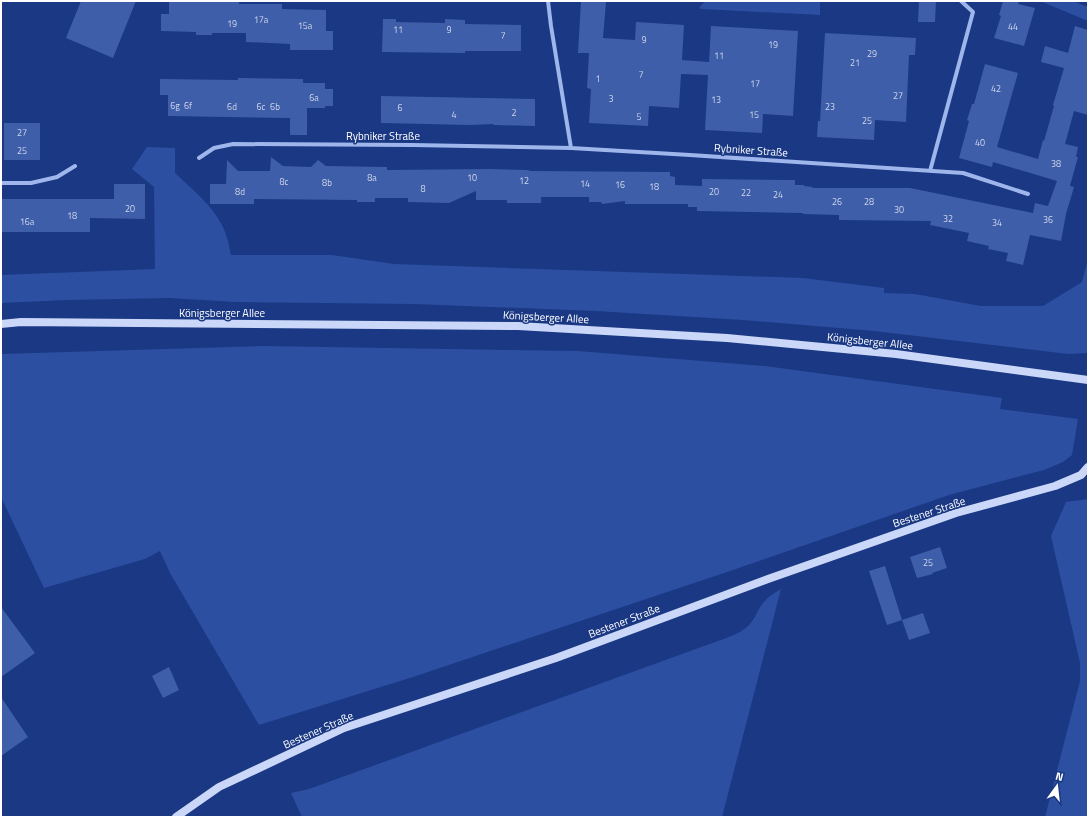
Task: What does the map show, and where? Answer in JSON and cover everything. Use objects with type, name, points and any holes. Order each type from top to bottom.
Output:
[{"type":"main road","name":"Königsberger Allee","points":[[1,324],[21,322],[518,326],[727,338],[896,354],[1088,380]]},
{"type":"main road","name":"Bestener Straße","points":[[176,817],[219,787],[344,728],[556,658],[768,579],[956,513],[1055,486],[1082,475],[1088,467]]},
{"type":"street","points":[[548,1],[571,148]]},
{"type":"street","points":[[930,171],[973,12],[961,1]]},
{"type":"street","name":"Rybniker Straße","points":[[199,158],[214,148],[233,144],[571,148],[690,154],[962,174],[1028,194]]},
{"type":"street","points":[[1,183],[31,183],[56,177],[75,166]]},
{"type":"shaded area","points":[[705,1],[820,1],[820,15],[699,8]]},
{"type":"shaded area","points":[[1040,1],[1073,1],[1088,7],[1088,21]]},
{"type":"shaded area","points":[[147,147],[175,148],[175,173],[201,197],[218,217],[225,232],[231,255],[332,255],[394,264],[803,278],[884,288],[884,293],[915,294],[981,306],[1043,306],[1082,282],[1088,259],[1088,353],[1068,354],[874,331],[743,320],[596,311],[414,304],[236,302],[169,298],[1,303],[1,275],[155,269],[154,187],[132,169]]},
{"type":"shaded area","points":[[264,346],[578,351],[765,366],[1002,398],[1000,409],[1078,419],[1072,455],[1063,462],[1044,470],[949,495],[730,571],[413,677],[259,725],[170,573],[160,551],[145,559],[44,588],[1,497],[1,354]]},
{"type":"shaded area","points":[[1088,499],[1088,817],[1045,817],[1080,681],[1080,663],[1051,536],[1066,502]]},
{"type":"shaded area","points":[[781,589],[722,817],[302,817],[291,793],[309,789],[732,636],[750,624],[763,603],[771,595]]},
{"type":"building","points":[[81,1],[136,1],[113,58],[66,38]]},
{"type":"building","points":[[169,1],[239,1],[239,4],[282,4],[282,9],[326,10],[326,31],[333,31],[333,50],[290,50],[290,44],[246,42],[246,33],[212,33],[212,35],[196,35],[196,32],[161,31],[161,14],[169,14]]},
{"type":"building","points":[[581,1],[606,2],[603,38],[635,40],[636,22],[684,25],[682,60],[709,62],[711,26],[798,31],[793,116],[763,114],[762,133],[705,130],[708,75],[681,74],[679,108],[649,106],[648,126],[589,123],[591,89],[587,88],[589,53],[578,53]]},
{"type":"building","points":[[919,1],[936,1],[935,22],[918,22]]},
{"type":"building","points":[[1003,1],[1019,1],[1018,4],[1035,8],[1024,46],[994,38],[1001,16],[999,15]]},
{"type":"building","points":[[383,19],[396,19],[396,22],[445,23],[445,19],[465,20],[465,24],[521,25],[521,51],[465,51],[465,53],[382,52]]},
{"type":"building","points":[[1075,26],[1088,30],[1088,115],[1074,111],[1065,144],[1078,147],[1076,157],[1078,157],[1070,186],[1074,187],[1066,214],[1061,241],[1030,235],[1023,265],[1006,261],[1008,253],[988,249],[989,246],[967,241],[969,233],[930,225],[931,221],[839,220],[839,215],[697,211],[697,207],[688,207],[688,204],[625,204],[625,201],[602,204],[601,202],[589,202],[589,197],[541,197],[541,203],[507,203],[507,200],[476,200],[476,191],[449,203],[408,202],[408,198],[375,198],[375,202],[357,202],[357,200],[254,199],[254,204],[210,204],[210,184],[226,184],[227,160],[238,171],[270,171],[271,157],[283,166],[311,167],[318,160],[326,166],[387,167],[387,170],[489,169],[531,171],[670,172],[670,176],[675,177],[675,185],[702,186],[702,179],[795,180],[795,185],[804,185],[813,187],[812,188],[910,188],[1033,213],[1035,203],[1048,206],[1057,181],[993,162],[992,167],[959,158],[969,121],[967,120],[972,104],[974,104],[985,64],[1018,73],[997,147],[1038,159],[1064,68],[1041,62],[1045,46],[1068,53]]},
{"type":"building","points":[[825,33],[916,38],[915,55],[909,55],[906,122],[875,120],[874,140],[817,137],[818,121],[820,121]]},
{"type":"building","points":[[238,78],[303,79],[303,83],[325,83],[325,89],[333,89],[333,106],[325,106],[325,108],[307,108],[307,135],[290,135],[290,118],[168,116],[168,95],[160,95],[160,79],[238,80]]},
{"type":"building","points":[[381,96],[535,99],[535,126],[381,123]]},
{"type":"building","points":[[4,123],[40,123],[40,160],[4,160]]},
{"type":"building","points":[[114,184],[145,184],[145,219],[90,218],[90,232],[1,232],[1,199],[114,199]]},
{"type":"building","points":[[940,547],[947,568],[932,573],[933,574],[917,578],[910,557]]},
{"type":"building","points":[[885,566],[902,620],[887,625],[869,571]]},
{"type":"building","points":[[1,607],[35,653],[1,677]]},
{"type":"building","points":[[923,613],[930,633],[909,640],[902,620]]},
{"type":"building","points":[[169,667],[179,690],[163,698],[152,676]]},
{"type":"building","points":[[1,697],[28,737],[1,756]]}]
